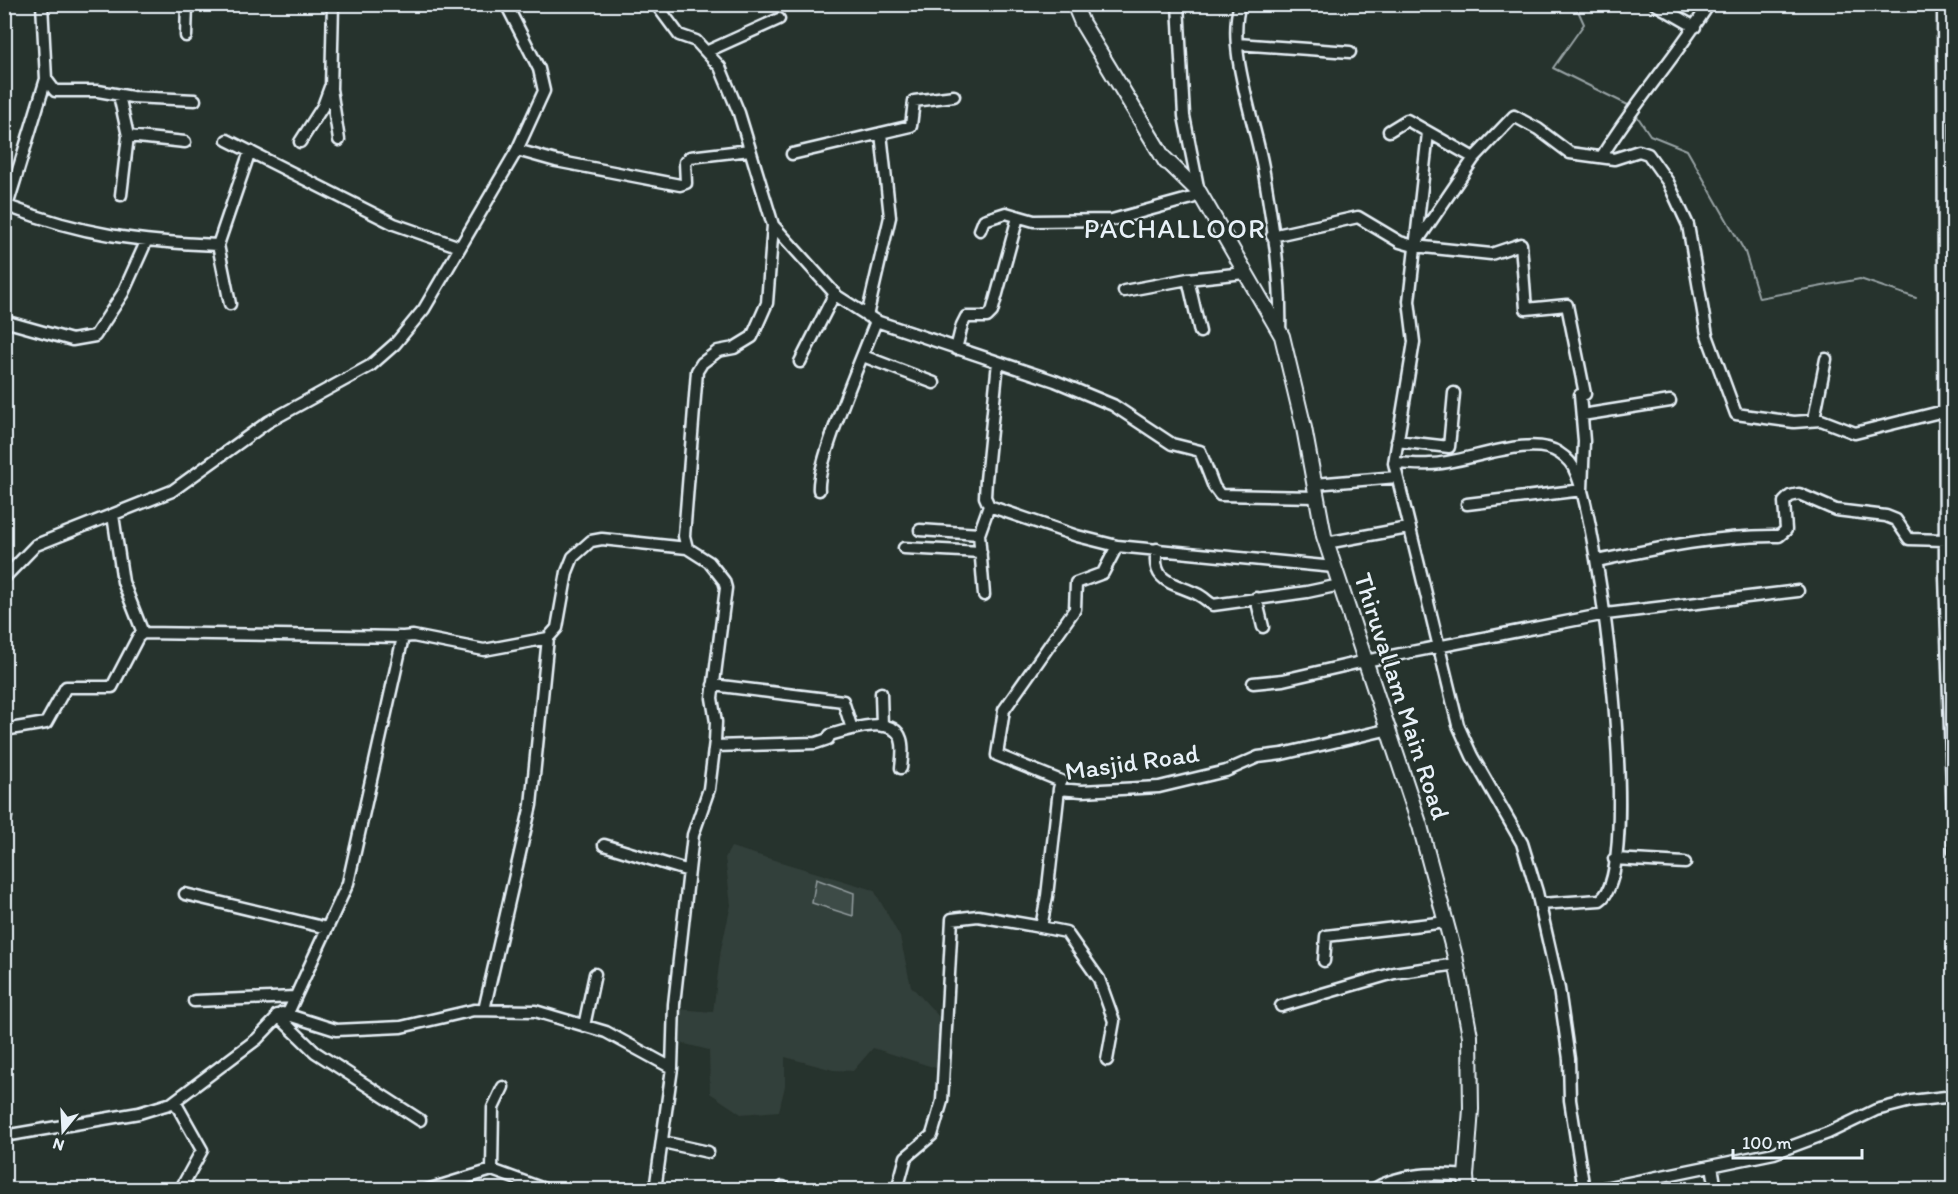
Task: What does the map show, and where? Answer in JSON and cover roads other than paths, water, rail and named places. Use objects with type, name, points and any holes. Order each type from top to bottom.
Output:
[{"type":"main road","name":"Thiruvallam Main Road","points":[[1074,4],[1082,23],[1162,156],[1195,195],[1222,235],[1280,332],[1304,428],[1326,543],[1390,729],[1447,922],[1457,964],[1470,1035],[1471,1109],[1467,1183]]},
{"type":"street","points":[[42,4],[46,79],[7,212],[146,242],[218,245]]},
{"type":"street","points":[[186,36],[187,4]]},
{"type":"street","points":[[333,4],[331,84],[339,140]]},
{"type":"street","points":[[4,578],[36,545],[172,491],[268,422],[370,366],[395,344],[424,309],[517,150],[545,86],[506,4]]},
{"type":"street","points":[[656,4],[679,35],[696,41],[708,51],[720,67],[732,93],[773,225],[767,303],[752,337],[734,348],[718,351],[706,359],[697,371],[684,536],[687,548]]},
{"type":"street","points":[[980,230],[984,220],[990,216],[1006,213],[1054,222],[1112,220],[1195,195],[1184,116],[1178,4]]},
{"type":"street","points":[[1240,4],[1236,23],[1237,44],[1263,166],[1281,298],[1280,332]]},
{"type":"street","points":[[1655,4],[1695,27]]},
{"type":"street","points":[[1602,156],[1623,121],[1710,4]]},
{"type":"street","points":[[1943,4],[1945,540],[1953,851]]},
{"type":"street","points":[[708,51],[779,19]]},
{"type":"street","points":[[1237,44],[1350,52]]},
{"type":"street","points":[[46,79],[51,88],[59,93],[98,91],[119,95],[195,100]]},
{"type":"street","points":[[300,142],[323,106],[331,84]]},
{"type":"street","points":[[119,95],[128,136],[121,195]]},
{"type":"street","points":[[792,154],[911,126],[914,101],[954,96]]},
{"type":"street","points":[[1414,246],[1474,158],[1514,116],[1538,129],[1570,153],[1614,159],[1639,151],[1648,154],[1678,200],[1693,245],[1707,334],[1732,410],[1740,415],[1756,415],[1794,422],[1814,419],[1849,432],[1862,433],[1944,411]]},
{"type":"street","points":[[1389,131],[1407,120],[1474,158]]},
{"type":"street","points":[[819,490],[818,483],[831,441],[863,356],[890,217],[881,133]]},
{"type":"street","points":[[1428,133],[1409,301],[1414,342],[1394,463],[1408,528],[1458,725],[1472,756],[1522,843],[1540,904],[1559,988],[1569,1059],[1570,1100],[1584,1190]]},
{"type":"street","points":[[128,136],[185,142]]},
{"type":"street","points":[[227,140],[394,224],[460,248]]},
{"type":"street","points":[[517,150],[556,161],[680,185],[686,183],[685,162],[690,157],[750,150]]},
{"type":"street","points":[[230,304],[218,245],[250,152]]},
{"type":"street","points":[[956,349],[966,317],[987,317],[992,312],[1018,217]]},
{"type":"street","points":[[1272,236],[1358,217],[1400,242],[1414,246],[1491,254],[1521,244],[1526,309],[1567,305],[1585,394],[1580,395],[1584,441],[1582,490]]},
{"type":"street","points":[[773,225],[846,304],[871,319],[1055,381],[1113,405],[1172,444],[1200,450],[1214,487],[1220,495],[1316,490],[1397,477]]},
{"type":"street","points":[[4,321],[72,340],[95,336],[123,293],[146,242]]},
{"type":"street","points":[[1124,291],[1188,279],[1244,273]]},
{"type":"street","points":[[1188,279],[1200,332]]},
{"type":"street","points":[[800,362],[836,292]]},
{"type":"street","points":[[863,356],[934,383]]},
{"type":"street","points":[[1814,419],[1826,360]]},
{"type":"street","points":[[984,595],[979,534],[989,506],[985,497],[986,480],[998,363]]},
{"type":"street","points":[[1396,441],[1449,447],[1454,393]]},
{"type":"street","points":[[1582,415],[1670,401]]},
{"type":"street","points":[[1394,463],[1431,465],[1520,448],[1547,448],[1568,460],[1577,475],[1582,490],[1606,614],[1619,762],[1614,859],[1605,896],[1600,900],[1540,904]]},
{"type":"street","points":[[1467,504],[1582,490]]},
{"type":"street","points":[[1597,561],[1730,537],[1779,537],[1786,530],[1784,502],[1790,496],[1799,494],[1836,510],[1886,516],[1896,520],[1909,539],[1945,540]]},
{"type":"street","points":[[989,506],[1077,536],[1117,546],[1334,567]]},
{"type":"street","points":[[113,515],[123,582],[143,633]]},
{"type":"street","points":[[1326,543],[1408,528]]},
{"type":"street","points":[[920,530],[979,534]]},
{"type":"street","points":[[484,1010],[531,805],[548,638],[557,628],[570,564],[580,549],[591,541],[611,538],[687,548],[709,562],[724,581],[726,588],[713,685],[714,746],[709,789],[693,835],[674,1004],[672,1068],[655,1190]]},
{"type":"street","points":[[1059,789],[1060,781],[997,755],[1004,710],[1075,609],[1076,583],[1103,573],[1117,546]]},
{"type":"street","points":[[904,548],[981,552]]},
{"type":"street","points":[[1157,549],[1155,559],[1162,575],[1172,586],[1197,593],[1212,605],[1307,592],[1340,585]]},
{"type":"street","points":[[1253,683],[1283,680],[1365,661],[1606,614],[1798,591]]},
{"type":"street","points":[[1256,598],[1263,627]]},
{"type":"street","points":[[4,730],[46,723],[66,687],[112,687],[138,637],[143,633],[413,636],[484,650],[548,638]]},
{"type":"street","points":[[4,1136],[139,1113],[179,1103],[257,1039],[282,1014],[295,997],[348,883],[403,637]]},
{"type":"street","points":[[713,685],[843,701],[852,729]]},
{"type":"street","points":[[881,693],[882,726]]},
{"type":"street","points":[[714,746],[816,743],[828,739],[830,735],[866,725],[882,726],[891,729],[901,738],[901,768]]},
{"type":"street","name":"Masjid Road","points":[[1041,927],[1047,896],[1059,789],[1082,791],[1159,787],[1226,771],[1258,757],[1282,754],[1390,729]]},
{"type":"street","points":[[604,845],[689,871]]},
{"type":"street","points":[[1614,859],[1685,863]]},
{"type":"street","points":[[185,894],[327,928]]},
{"type":"street","points":[[897,1190],[906,1157],[932,1135],[942,1101],[952,919],[978,916],[1066,932],[1099,979],[1114,1021],[1107,1060]]},
{"type":"street","points":[[1324,961],[1326,936],[1447,922]]},
{"type":"street","points":[[1281,1006],[1394,974],[1457,964]]},
{"type":"street","points":[[584,1026],[595,974]]},
{"type":"street","points":[[194,1001],[295,997]]},
{"type":"street","points":[[282,1014],[336,1030],[401,1027],[459,1012],[535,1011],[584,1026],[633,1045],[672,1068]]},
{"type":"street","points":[[282,1014],[315,1052],[420,1120]]},
{"type":"street","points":[[492,1170],[493,1108],[503,1087]]},
{"type":"street","points":[[1594,1190],[1774,1153],[1885,1108],[1911,1101],[1953,1096]]},
{"type":"street","points":[[179,1103],[202,1150],[180,1190]]},
{"type":"street","points":[[663,1142],[708,1152]]},
{"type":"street","points":[[1712,1166],[1716,1190]]},
{"type":"street","points":[[427,1190],[492,1170],[547,1190]]},
{"type":"street","points":[[1372,1190],[1380,1185],[1429,1172],[1467,1183]]},
{"type":"waterway","points":[[1575,4],[1584,24],[1553,68],[1630,106]]},
{"type":"waterway","points":[[1635,113],[1650,135],[1687,150],[1745,252],[1759,298],[1860,279],[1916,298]]},
{"type":"district","name":"PACHALLOOR","points":[[1175,228]]}]
